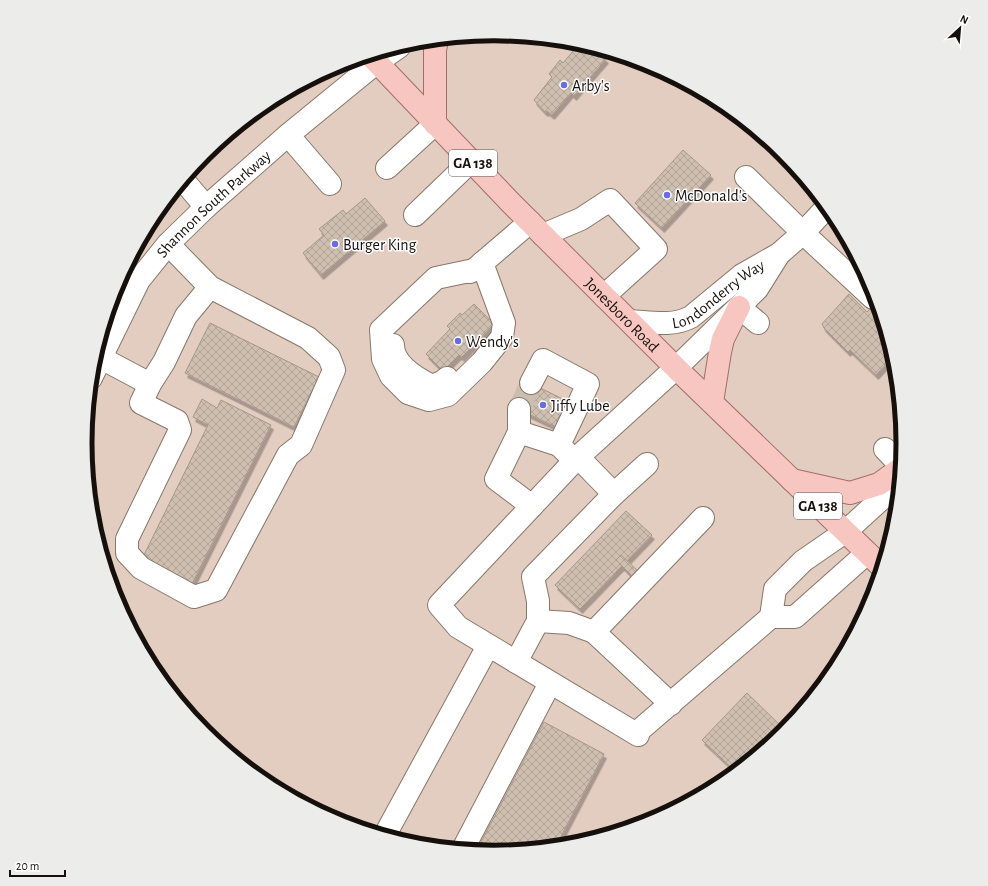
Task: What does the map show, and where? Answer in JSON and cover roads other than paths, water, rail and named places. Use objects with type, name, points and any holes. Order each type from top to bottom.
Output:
[{"type":"main road","points":[[434,124],[436,45]]},
{"type":"main road","name":"Jonesboro Road","points":[[374,60],[434,124],[676,368],[875,560]]},
{"type":"main road","points":[[712,402],[723,339],[739,307]]},
{"type":"main road","points":[[792,480],[850,493],[879,484],[895,473]]},
{"type":"street","name":"Shannon South Parkway","points":[[102,355],[139,280],[168,244],[206,207],[372,60]]},
{"type":"street","points":[[388,168],[434,124]]},
{"type":"street","points":[[288,135],[330,184]]},
{"type":"street","points":[[415,214],[471,161]]},
{"type":"street","points":[[746,177],[866,292]]},
{"type":"street","points":[[187,184],[206,207]]},
{"type":"street","points":[[504,323],[455,371],[442,382],[432,386],[417,379],[400,364],[393,351],[393,338],[450,280],[478,267],[536,228],[581,219],[610,200],[656,249],[604,296]]},
{"type":"street","name":"Londonderry Way","points":[[630,321],[671,323],[681,322],[691,317],[742,275],[779,254],[803,233],[822,212]]},
{"type":"street","points":[[168,244],[210,287],[308,338],[329,357],[334,370],[301,445],[288,455],[216,590],[194,597],[141,568],[127,553],[127,539],[180,430],[177,421],[142,403],[150,384],[164,362],[186,316],[210,287]]},
{"type":"street","name":"Londonderry Way","points":[[488,646],[458,627],[439,605],[577,459],[676,368],[757,289],[779,254]]},
{"type":"street","points":[[478,267],[504,323],[502,338],[482,362],[448,395],[430,400],[408,393],[391,376],[383,359],[381,330],[436,278],[478,267]]},
{"type":"street","points":[[739,307],[758,323]]},
{"type":"street","points":[[531,383],[542,360],[588,384],[559,445]]},
{"type":"street","points":[[98,373],[150,384]]},
{"type":"street","points":[[519,409],[518,432],[496,479],[532,506]]},
{"type":"street","points":[[518,432],[559,445],[577,459],[614,494]]},
{"type":"street","points":[[884,449],[895,460]]},
{"type":"street","points":[[516,662],[538,621],[538,601],[533,577],[614,494],[647,464]]},
{"type":"street","points":[[388,830],[488,646],[550,683],[640,732],[771,617],[775,589],[803,561],[845,532],[894,488]]},
{"type":"street","points":[[594,632],[703,518]]},
{"type":"street","points":[[771,617],[795,617],[875,560]]},
{"type":"street","points":[[538,621],[569,623],[594,632],[671,704]]},
{"type":"street","points":[[465,844],[550,683]]},
{"type":"tunnel","points":[[519,409],[531,383]]},
{"type":"place","name":"Arby's","points":[[564,85]]},
{"type":"place","name":"McDonald's","points":[[667,195]]},
{"type":"place","name":"Burger King","points":[[335,244]]},
{"type":"place","name":"Wendy's","points":[[458,341]]},
{"type":"place","name":"Jiffy Lube","points":[[543,405]]}]
